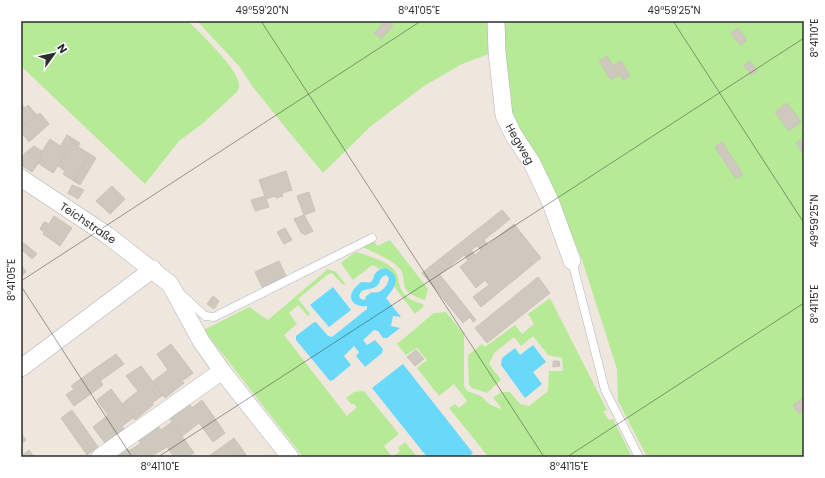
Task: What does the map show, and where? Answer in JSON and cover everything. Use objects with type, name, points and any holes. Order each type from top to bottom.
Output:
[{"type":"street","name":"Hegweg","points":[[496,21],[497,52],[504,115],[513,134],[532,163],[551,203],[572,260]]},
{"type":"street","name":"Teichstraße","points":[[21,178],[106,235],[170,284],[201,341],[222,371],[290,457]]},
{"type":"street","points":[[24,363],[152,270]]},
{"type":"street","points":[[100,457],[222,371]]},
{"type":"lane","points":[[170,284],[205,316],[214,317],[372,238]]},
{"type":"lane","points":[[572,260],[605,390],[639,457]]},
{"type":"green space","points":[[21,21],[188,21],[225,59],[236,76],[239,83],[239,89],[202,124],[179,141],[145,184],[21,66]]},
{"type":"green space","points":[[197,21],[493,21],[494,52],[462,64],[424,86],[371,126],[323,173],[253,87],[239,66]]},
{"type":"green space","points":[[503,21],[804,21],[804,457],[647,457],[618,401],[617,369],[582,260],[555,194],[510,119]]},
{"type":"green space","points":[[374,240],[377,246],[390,240],[428,289],[425,300],[409,293],[405,287],[402,273],[397,266],[381,256],[359,246]]},
{"type":"green space","points":[[356,252],[377,259],[392,268],[397,274],[400,288],[405,295],[423,304],[424,306],[415,314],[394,286],[385,268],[380,269],[372,265],[353,280],[341,263]]},
{"type":"green space","points":[[328,269],[336,272],[346,285],[342,284],[333,274],[331,273],[327,275],[298,299],[310,314],[308,316],[298,305],[289,313],[297,324],[284,335],[347,416],[357,407],[354,404],[351,404],[346,398],[354,392],[364,391],[399,434],[384,446],[392,457],[303,457],[204,330],[249,307],[268,320]]},
{"type":"green space","points":[[550,298],[607,410],[603,411],[609,420],[613,419],[632,457],[484,457],[487,455],[449,408],[455,404],[459,408],[467,401],[454,384],[439,396],[417,368],[427,360],[417,348],[406,355],[397,344],[434,313],[446,312],[464,334],[464,386],[467,391],[481,396],[489,404],[500,409],[501,407],[493,398],[501,392],[510,392],[520,404],[529,406],[548,391],[549,371],[563,371],[562,358],[548,355],[533,336],[521,346],[514,337],[494,353],[489,364],[501,380],[487,393],[472,388],[469,385],[468,355],[482,344],[485,347],[515,325],[522,334],[534,324],[528,314]]},
{"type":"green space","points":[[405,442],[417,457],[392,457],[400,451],[398,448]]},
{"type":"water","points":[[385,268],[394,274],[396,282],[395,286],[386,298],[401,317],[393,316],[391,326],[400,328],[387,338],[383,338],[378,331],[374,330],[363,340],[367,345],[375,340],[383,349],[382,353],[365,367],[356,356],[359,352],[354,346],[344,356],[351,365],[330,381],[296,340],[296,336],[316,322],[328,336],[332,337],[367,309],[367,306],[359,306],[353,302],[351,297],[352,293],[361,282],[371,282],[376,273]],"holes":[[[386,275],[389,278],[385,287],[381,291],[375,293],[372,292],[365,297],[366,299],[363,300],[360,298],[359,296],[362,291],[377,286],[382,277]]]},
{"type":"water","points":[[333,287],[351,310],[329,327],[310,305]]},
{"type":"water","points":[[533,345],[546,362],[533,372],[542,384],[525,398],[501,365],[502,358],[515,348],[520,355]]},
{"type":"water","points":[[403,364],[473,453],[468,457],[427,457],[372,388]]},
{"type":"building","points":[[385,21],[388,21],[393,26],[381,39],[374,33]]},
{"type":"building","points":[[738,28],[747,40],[740,45],[731,33]]},
{"type":"building","points":[[607,56],[619,75],[611,80],[599,61]]},
{"type":"building","points":[[621,61],[630,76],[623,80],[613,66]]},
{"type":"building","points":[[750,61],[757,71],[751,75],[744,65]]},
{"type":"building","points":[[21,103],[25,108],[21,112]]},
{"type":"building","points":[[787,103],[801,122],[789,131],[775,112]]},
{"type":"building","points":[[28,105],[37,115],[21,128],[21,112]]},
{"type":"building","points":[[40,113],[49,124],[29,142],[21,132],[21,128]]},
{"type":"building","points":[[67,135],[80,143],[78,147],[72,143],[65,155],[58,150]]},
{"type":"building","points":[[50,139],[60,146],[58,150],[65,155],[53,173],[38,163],[42,158],[39,156]]},
{"type":"building","points":[[800,140],[804,145],[803,153],[796,143]]},
{"type":"building","points":[[722,142],[743,174],[736,179],[715,147]]},
{"type":"building","points":[[72,143],[90,154],[74,181],[63,174],[65,171],[58,166]]},
{"type":"building","points":[[34,146],[42,151],[39,156],[42,158],[32,172],[21,165],[21,159],[25,153]]},
{"type":"building","points":[[90,154],[96,158],[80,185],[74,181]]},
{"type":"building","points":[[286,171],[292,190],[282,193],[283,196],[276,198],[275,196],[266,199],[259,180]]},
{"type":"building","points":[[72,185],[84,190],[78,199],[68,193]]},
{"type":"building","points":[[112,186],[125,199],[110,214],[96,201]]},
{"type":"building","points":[[309,192],[315,211],[304,215],[297,196]]},
{"type":"building","points":[[265,196],[269,207],[255,211],[251,200]]},
{"type":"building","points":[[502,210],[510,219],[484,240],[488,245],[481,250],[477,246],[471,250],[475,255],[468,260],[464,255],[439,275],[432,265]]},
{"type":"building","points":[[304,215],[313,231],[305,235],[304,233],[302,234],[294,219]]},
{"type":"building","points":[[54,216],[72,228],[60,246],[43,234],[44,232],[40,229],[44,222],[49,224]]},
{"type":"building","points":[[514,224],[541,258],[481,307],[473,297],[489,285],[485,280],[476,288],[460,267]]},
{"type":"building","points":[[285,228],[292,240],[284,244],[277,232]]},
{"type":"building","points":[[24,243],[37,254],[32,259],[21,249],[21,246]]},
{"type":"building","points":[[279,261],[286,276],[262,287],[255,272]]},
{"type":"building","points":[[21,264],[26,272],[21,276]]},
{"type":"building","points":[[432,265],[476,320],[473,322],[470,317],[463,323],[422,273]]},
{"type":"building","points":[[538,277],[550,293],[487,343],[475,328]]},
{"type":"building","points":[[213,296],[219,301],[214,309],[207,304]]},
{"type":"building","points":[[171,344],[193,373],[182,381],[184,383],[165,398],[153,381],[168,370],[157,354]]},
{"type":"building","points":[[416,350],[424,359],[415,366],[407,357]]},
{"type":"building","points":[[116,354],[124,364],[100,381],[93,370]]},
{"type":"building","points":[[553,361],[559,361],[560,366],[553,367]]},
{"type":"building","points":[[141,366],[163,395],[152,403],[153,405],[135,420],[122,404],[138,391],[126,376]]},
{"type":"building","points":[[93,370],[103,385],[74,406],[66,395],[74,389],[71,386]]},
{"type":"building","points":[[111,389],[133,418],[122,426],[124,429],[105,443],[93,427],[108,415],[97,400]]},
{"type":"building","points":[[803,398],[804,410],[799,414],[793,405]]},
{"type":"building","points":[[202,400],[225,433],[213,442],[199,423],[182,436],[170,419],[190,405],[192,408]]},
{"type":"building","points":[[72,410],[98,447],[87,455],[61,418]]},
{"type":"building","points":[[172,422],[194,453],[187,457],[174,457],[167,447],[150,457],[139,441],[159,427],[161,430]]},
{"type":"building","points":[[21,433],[26,440],[21,444]]},
{"type":"building","points":[[234,438],[242,449],[230,457],[208,457]]},
{"type":"building","points":[[141,443],[150,457],[117,457],[128,449],[129,451]]},
{"type":"building","points":[[242,449],[247,457],[230,457]]},
{"type":"building","points":[[29,450],[34,457],[21,457],[21,456]]}]
